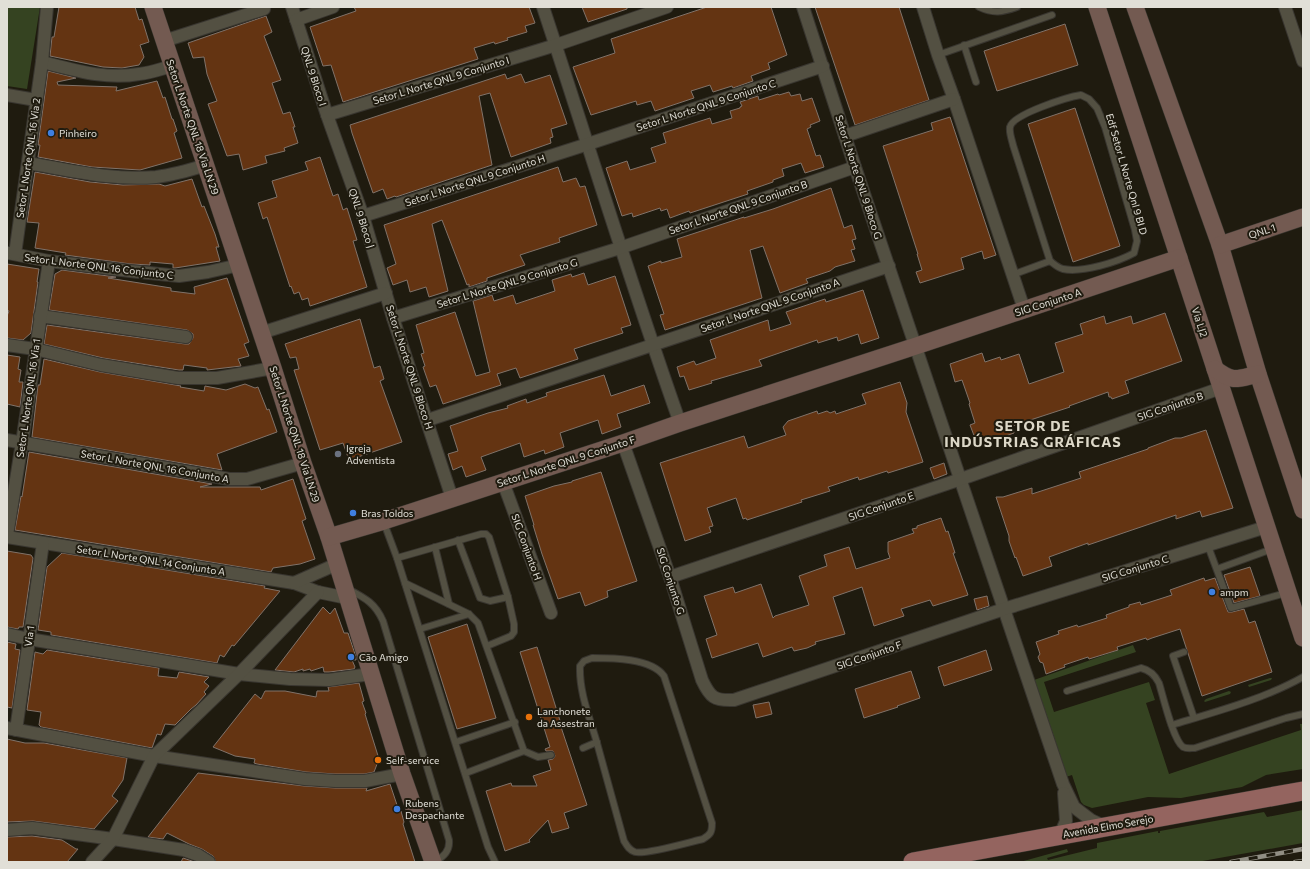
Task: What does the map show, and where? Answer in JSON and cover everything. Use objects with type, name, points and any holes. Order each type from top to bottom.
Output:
[{"type":"main road","name":"Avenida Elmo Serejo","points":[[915,862],[1303,791]]},
{"type":"street","name":"Setor L Norte QNL 16 Via 2","points":[[11,254],[28,163],[42,62],[47,7]]},
{"type":"street","name":"QNL 9 Bloco I","points":[[292,7],[337,144]]},
{"type":"street","points":[[296,20],[333,7]]},
{"type":"street","points":[[543,7],[620,248],[680,423],[916,346]]},
{"type":"street","name":"Setor L Norte QNL 9 Conjunto I","points":[[327,115],[556,45],[667,7]]},
{"type":"street","name":"Setor L Norte QNL 9 Bloco G","points":[[803,7],[888,266],[961,479]]},
{"type":"street","points":[[923,7],[1024,309]]},
{"type":"street","name":"Via LJ2","points":[[1097,7],[1180,258],[1272,549],[1303,638]]},
{"type":"street","points":[[1135,7],[1220,244],[1258,374],[1303,510]]},
{"type":"street","points":[[1285,7],[1303,61]]},
{"type":"street","name":"Setor L Norte QNL 18 Via LN 29","points":[[156,8],[172,66],[273,368],[302,463],[329,537],[402,774],[434,862]]},
{"type":"street","points":[[164,41],[264,9]]},
{"type":"street","points":[[42,62],[83,72],[111,76],[139,74],[172,66]]},
{"type":"street","name":"Setor L Norte QNL 9 Conjunto C","points":[[588,144],[823,66]]},
{"type":"street","points":[[7,95],[36,100]]},
{"type":"street","points":[[845,136],[954,99]]},
{"type":"street","name":"QNL 9 Bloco J","points":[[337,144],[362,216],[386,293]]},
{"type":"street","name":"Setor L Norte QNL 9 Conjunto H","points":[[362,216],[588,144]]},
{"type":"street","points":[[28,163],[121,177],[155,177],[182,172],[206,165]]},
{"type":"street","name":"Setor L Norte QNL 9 Conjunto B","points":[[620,248],[855,167]]},
{"type":"street","name":"QNL 1","points":[[1220,244],[1299,220]]},
{"type":"street","name":"Setor L Norte QNL 9 Conjunto G","points":[[393,318],[620,248]]},
{"type":"street","name":"Setor L Norte QNL 16 Conjunto C","points":[[11,254],[49,261],[130,272],[179,276],[208,272],[239,265]]},
{"type":"street","name":"SIG Conjunto A","points":[[916,346],[1180,258]]},
{"type":"street","name":"Setor L Norte QNL 16 Via 1","points":[[7,536],[49,261]]},
{"type":"street","name":"Setor L Norte QNL 9 Conjunto A","points":[[652,345],[888,266]]},
{"type":"street","name":"Setor L Norte QNL 9 Bloco H","points":[[261,333],[386,293],[452,498]]},
{"type":"street","points":[[40,316],[186,337]]},
{"type":"street","points":[[7,345],[35,349],[101,365],[178,378],[217,378],[273,368]]},
{"type":"street","points":[[428,420],[652,345]]},
{"type":"street","points":[[1215,369],[1227,378],[1238,380],[1258,374]]},
{"type":"street","name":"SIG Conjunto B","points":[[961,479],[1221,388]]},
{"type":"street","name":"Setor L Norte QNL 9 Conjunto F","points":[[329,537],[384,521],[680,423]]},
{"type":"street","name":"Setor L Norte QNL 16 Conjunto A","points":[[7,440],[229,480],[247,479],[302,463]]},
{"type":"street","name":"SIG Conjunto G","points":[[623,443],[670,577],[702,680],[708,691],[715,699],[723,701],[734,700]]},
{"type":"street","points":[[961,479],[1063,784],[1074,807],[1091,820],[1106,827]]},
{"type":"street","name":"SIG Conjunto E","points":[[670,577],[961,479]]},
{"type":"street","name":"SIG Conjunto H","points":[[503,482],[551,613]]},
{"type":"street","name":"SIG Conjunto C","points":[[1004,609],[1266,527]]},
{"type":"street","name":"Setor L Norte QNL 14 Conjunto A","points":[[7,536],[294,584],[318,592],[345,592]]},
{"type":"street","name":"Via 1","points":[[11,729],[28,639],[43,543]]},
{"type":"street","points":[[294,584],[337,564]]},
{"type":"street","points":[[92,862],[113,839],[154,756],[240,674],[318,592]]},
{"type":"street","name":"SIG Conjunto F","points":[[734,700],[1004,609]]},
{"type":"street","points":[[7,634],[28,639],[240,674],[290,679],[329,680],[370,674]]},
{"type":"street","points":[[11,729],[154,756],[305,779],[328,781],[365,781],[402,774]]},
{"type":"street","points":[[1060,835],[1066,821],[1063,784]]},
{"type":"street","points":[[7,830],[32,828],[184,850],[198,855],[209,862]]},
{"type":"lane","points":[[979,7],[989,12],[997,12],[1017,7]]},
{"type":"lane","points":[[938,55],[1052,15]]},
{"type":"lane","points":[[964,45],[976,82]]},
{"type":"lane","name":"Edf Setor L Norte Qnl 9 BI D","points":[[1081,95],[1089,98],[1097,108],[1105,127],[1135,230],[1137,241],[1136,247],[1134,253],[1126,257],[1091,267],[1072,270],[1061,268],[1050,261],[1013,146],[1010,127],[1013,121],[1024,115],[1074,96],[1081,95]]},
{"type":"lane","points":[[1012,275],[1050,261]]},
{"type":"lane","points":[[384,521],[466,773],[488,847],[495,862]]},
{"type":"lane","points":[[397,558],[482,534],[489,536],[508,597],[514,624],[514,632],[511,636],[487,646]]},
{"type":"lane","points":[[458,540],[480,598],[490,601],[508,597]]},
{"type":"lane","points":[[1208,546],[1231,608],[1288,592]]},
{"type":"lane","points":[[435,547],[449,604]]},
{"type":"lane","points":[[1217,569],[1272,549]]},
{"type":"lane","points":[[405,583],[469,614],[478,623],[515,722],[524,751]]},
{"type":"lane","points":[[345,592],[373,604],[378,610],[383,621],[449,840],[448,849],[445,856],[434,862]]},
{"type":"lane","points":[[420,629],[469,614]]},
{"type":"lane","points":[[1184,652],[1173,656],[1194,718]]},
{"type":"lane","points":[[592,658],[615,658],[650,665],[660,671],[664,676],[670,693],[712,823],[712,830],[710,834],[703,839],[644,853],[636,853],[629,849],[624,841],[597,742],[581,685],[580,666],[584,661],[592,658]]},
{"type":"lane","points":[[1067,691],[1140,668],[1146,669],[1155,675],[1159,683],[1176,738],[1183,747],[1188,749],[1303,714]]},
{"type":"lane","points":[[1172,725],[1278,690],[1303,677]]},
{"type":"lane","points":[[456,742],[515,722]]},
{"type":"lane","points":[[583,748],[597,742]]},
{"type":"lane","points":[[466,773],[524,751],[538,757],[551,755]]},
{"type":"green space","points":[[7,7],[40,7],[27,89],[7,86]]},
{"type":"green space","points":[[1133,645],[1136,652],[1044,682],[1054,712],[1149,682],[1155,700],[1146,703],[1169,774],[1301,730],[1300,724],[1303,724],[1303,769],[1266,775],[1242,787],[1181,798],[1148,797],[1092,808],[1084,805],[1081,802],[1072,775],[1066,777],[1034,680]]},
{"type":"green space","points":[[1272,678],[1271,680],[1249,687],[1248,685]]},
{"type":"green space","points":[[1229,691],[1231,692],[1230,694],[1205,702],[1204,701],[1206,699]]},
{"type":"green space","points":[[1303,810],[1303,843],[1197,862],[1020,862],[1067,849],[1068,852],[1047,858],[1048,860],[1097,848],[1097,843],[1158,831],[1158,833],[1160,833],[1160,831],[1264,812],[1267,817]]},
{"type":"building","points":[[59,7],[135,7],[139,20],[142,19],[149,42],[140,45],[144,57],[139,65],[122,68],[103,67],[50,56],[52,37],[54,37]]},
{"type":"building","points":[[354,7],[529,7],[535,23],[525,26],[527,32],[507,38],[508,40],[495,44],[494,42],[474,48],[478,59],[343,102],[331,65],[323,66],[310,27],[356,11]]},
{"type":"building","points":[[582,7],[627,7],[627,9],[588,22]]},
{"type":"building","points":[[707,7],[771,7],[787,55],[768,63],[770,69],[751,76],[753,81],[733,88],[732,86],[713,92],[710,85],[691,91],[694,98],[655,111],[651,101],[637,105],[636,101],[591,115],[573,67],[615,53],[611,39]]},
{"type":"building","points":[[815,7],[899,7],[929,100],[855,125]]},
{"type":"building","points":[[266,16],[272,32],[264,36],[281,80],[272,83],[283,114],[290,112],[298,143],[284,148],[285,151],[265,156],[267,163],[243,170],[239,154],[227,156],[208,104],[217,101],[207,74],[204,57],[193,58],[188,43]]},
{"type":"building","points":[[1065,24],[1078,65],[997,91],[984,51]]},
{"type":"building","points":[[48,71],[76,78],[57,82],[58,85],[117,87],[116,91],[157,81],[163,98],[165,97],[177,131],[174,133],[182,158],[140,170],[92,167],[38,157],[40,145],[38,145]]},
{"type":"building","points":[[505,74],[507,79],[521,74],[525,83],[550,75],[567,124],[551,129],[553,137],[550,138],[551,143],[511,157],[490,93],[479,96],[492,165],[396,197],[387,199],[383,189],[373,193],[350,125]]},
{"type":"building","points":[[789,92],[791,96],[800,94],[802,101],[812,98],[820,121],[810,125],[811,127],[807,129],[816,156],[820,155],[824,167],[805,173],[801,163],[782,169],[784,176],[773,180],[773,182],[747,191],[748,194],[670,218],[667,209],[661,211],[660,208],[633,217],[632,213],[622,216],[606,168],[627,161],[630,170],[656,162],[651,148],[666,143],[663,133],[710,118],[712,124],[732,118],[730,111],[740,108],[742,106],[740,102],[758,96],[759,100]]},
{"type":"building","points":[[1075,108],[1120,246],[1073,262],[1028,124]]},
{"type":"building","points":[[950,117],[996,255],[984,259],[982,251],[961,258],[964,269],[920,283],[916,272],[922,270],[918,254],[883,146],[933,130],[931,123]]},
{"type":"building","points":[[320,157],[333,196],[338,194],[343,210],[347,208],[357,240],[353,241],[367,287],[310,306],[308,298],[302,300],[299,292],[294,294],[291,286],[290,287],[267,217],[263,219],[258,203],[277,197],[272,181],[308,170],[305,162]]},
{"type":"building","points":[[558,167],[563,182],[576,178],[580,187],[585,186],[597,225],[559,238],[560,242],[520,255],[525,265],[487,278],[487,281],[469,287],[442,220],[432,224],[448,291],[429,297],[426,287],[410,292],[407,280],[393,285],[387,268],[396,264],[384,225]]},
{"type":"building","points":[[35,172],[90,182],[123,185],[159,184],[165,186],[192,179],[202,207],[204,206],[215,234],[219,247],[216,247],[220,261],[173,268],[173,264],[150,262],[150,265],[131,264],[65,255],[66,253],[35,248],[39,223],[27,222]]},
{"type":"building","points":[[831,188],[844,228],[852,225],[856,239],[852,240],[855,249],[851,250],[855,261],[835,267],[830,271],[806,279],[808,283],[780,293],[763,246],[750,250],[762,298],[665,330],[660,315],[664,314],[648,266],[661,261],[661,263],[682,257],[677,239],[773,209]]},
{"type":"building","points":[[7,264],[39,269],[31,333],[23,340],[7,338],[7,316],[9,311],[7,310]]},
{"type":"building","points":[[62,270],[116,277],[108,278],[171,288],[171,291],[195,294],[194,287],[227,278],[249,342],[244,344],[249,356],[238,359],[241,366],[207,370],[207,368],[184,365],[183,370],[179,370],[103,358],[44,344],[47,325],[185,344],[189,344],[193,338],[193,334],[187,330],[49,310],[55,274]]},
{"type":"building","points":[[584,273],[588,285],[615,276],[631,325],[621,328],[623,333],[574,349],[578,359],[520,378],[516,368],[497,374],[501,385],[443,404],[436,385],[430,387],[423,367],[425,366],[421,354],[424,353],[416,325],[455,312],[476,376],[490,372],[473,301],[492,295],[494,301],[513,295],[516,304],[555,291],[552,280],[571,274],[572,277]]},
{"type":"building","points":[[863,290],[879,338],[861,344],[858,334],[838,341],[837,337],[818,343],[817,340],[759,360],[762,366],[711,381],[712,383],[689,390],[684,376],[680,377],[677,367],[694,361],[696,365],[716,358],[710,340],[768,320],[770,331],[791,324],[786,312],[825,299],[826,302]]},
{"type":"building","points":[[1165,313],[1182,361],[1125,381],[1129,393],[1112,399],[1109,397],[1108,392],[1069,406],[1070,407],[1012,426],[1014,433],[978,446],[970,425],[975,423],[969,404],[970,403],[962,380],[955,382],[950,364],[982,353],[985,362],[1000,357],[1001,360],[1019,354],[1029,384],[1064,372],[1055,343],[1083,334],[1080,324],[1104,316],[1106,324],[1131,316],[1133,324]]},
{"type":"building","points":[[360,319],[374,368],[380,366],[384,379],[380,381],[402,442],[349,460],[343,443],[320,450],[294,370],[299,369],[296,357],[290,358],[285,344]]},
{"type":"building","points":[[7,355],[20,357],[18,369],[21,370],[19,382],[23,382],[20,407],[7,404]]},
{"type":"building","points":[[44,359],[100,372],[204,391],[205,386],[226,390],[245,384],[255,388],[258,387],[267,410],[269,409],[277,432],[217,454],[222,470],[32,437],[38,385],[40,385]]},
{"type":"building","points":[[604,375],[611,396],[644,385],[650,403],[617,414],[621,427],[602,434],[598,420],[560,433],[564,447],[545,454],[544,450],[524,457],[520,443],[481,457],[486,470],[466,477],[462,466],[453,470],[448,454],[458,451],[450,426],[508,408],[507,406],[526,399],[527,403],[547,396],[546,393]]},
{"type":"building","points":[[900,382],[907,403],[906,412],[923,462],[859,480],[858,477],[828,487],[830,491],[801,500],[802,502],[747,520],[746,518],[743,519],[736,498],[707,508],[713,526],[709,527],[711,532],[685,541],[660,463],[744,436],[748,448],[786,435],[783,427],[788,421],[817,411],[818,414],[827,411],[830,413],[835,411],[836,414],[866,404],[862,394]]},
{"type":"building","points":[[1206,430],[1233,508],[1202,517],[1200,511],[1176,519],[1176,515],[1088,545],[1088,543],[1049,557],[1052,566],[1023,576],[1009,541],[1009,536],[996,497],[1003,497],[1032,488],[1032,494],[1081,478],[1079,472],[1148,449],[1175,438],[1181,438]]},
{"type":"building","points":[[29,452],[212,484],[200,487],[260,487],[261,490],[293,479],[306,519],[302,521],[315,559],[300,564],[273,568],[271,572],[15,530]]},
{"type":"building","points":[[944,463],[947,474],[934,479],[930,468]]},
{"type":"building","points":[[601,472],[637,581],[607,591],[608,597],[585,606],[580,592],[558,599],[542,554],[525,496]]},
{"type":"building","points":[[941,518],[946,532],[948,531],[955,553],[953,553],[968,595],[933,606],[930,600],[901,609],[904,616],[874,626],[862,587],[833,597],[845,634],[815,642],[816,644],[807,648],[794,651],[792,647],[763,657],[758,643],[712,658],[706,639],[717,635],[704,596],[733,587],[735,593],[761,584],[773,618],[775,616],[809,605],[799,576],[827,566],[824,555],[849,547],[856,569],[890,558],[888,552],[888,542],[914,533],[912,529],[917,528],[917,526]]},
{"type":"building","points":[[7,551],[31,555],[33,558],[23,627],[19,627],[18,629],[7,627]]},
{"type":"building","points":[[62,553],[265,586],[264,588],[280,591],[234,646],[232,645],[224,657],[220,655],[217,663],[51,635],[51,632],[38,630],[47,567]]},
{"type":"building","points":[[1250,567],[1260,596],[1234,603],[1224,575]]},
{"type":"building","points":[[1204,578],[1205,581],[1215,578],[1228,612],[1244,609],[1249,623],[1255,621],[1272,672],[1202,696],[1180,629],[1147,640],[1146,638],[1117,647],[1118,650],[1089,659],[1088,657],[1064,665],[1065,667],[1046,674],[1043,663],[1040,662],[1038,657],[1040,654],[1036,642],[1059,634],[1058,631],[1077,625],[1078,627],[1107,618],[1106,615],[1129,607],[1129,605],[1140,602],[1141,605],[1172,595],[1170,590]]},
{"type":"building","points":[[987,596],[989,606],[977,610],[974,599]]},
{"type":"building","points":[[323,607],[330,614],[335,608],[344,633],[348,633],[356,657],[356,660],[352,660],[355,667],[354,669],[329,672],[324,672],[323,667],[311,671],[310,669],[303,671],[303,669],[294,672],[275,670]]},
{"type":"building","points":[[467,624],[496,718],[457,729],[428,637]]},
{"type":"building","points":[[7,642],[16,644],[15,649],[20,650],[12,708],[7,707]]},
{"type":"building","points":[[537,647],[561,727],[587,805],[564,813],[569,828],[552,833],[548,820],[529,840],[530,842],[505,851],[486,791],[511,783],[512,786],[537,786],[533,776],[551,770],[548,760],[553,759],[555,756],[553,751],[546,751],[545,749],[550,747],[520,652]]},
{"type":"building","points":[[47,650],[159,668],[158,676],[177,678],[179,672],[209,677],[204,682],[209,686],[204,692],[206,694],[175,725],[165,724],[161,735],[157,734],[152,748],[41,727],[39,725],[41,712],[27,710],[35,652],[43,654]]},
{"type":"building","points":[[986,650],[992,670],[944,686],[938,667]]},
{"type":"building","points":[[911,671],[920,698],[864,718],[855,689]]},
{"type":"building","points":[[359,683],[364,701],[362,702],[366,713],[365,714],[379,759],[374,772],[364,774],[335,774],[306,772],[257,764],[254,763],[255,759],[235,756],[213,747],[255,694],[261,699],[265,691],[285,691],[316,697],[317,691],[329,691],[328,687]]},
{"type":"building","points":[[769,702],[772,714],[756,718],[753,705]]},
{"type":"building","points":[[7,739],[25,743],[44,743],[127,758],[123,780],[112,796],[118,801],[94,829],[33,821],[7,822]]},
{"type":"building","points":[[198,773],[304,786],[367,788],[366,791],[390,784],[399,811],[401,811],[404,822],[403,824],[415,862],[216,862],[213,856],[202,849],[167,833],[163,839],[148,837]]},
{"type":"building","points":[[32,836],[62,840],[78,849],[67,862],[7,862],[7,837]]},
{"type":"building","points":[[183,858],[195,862],[181,862]]},
{"type":"railway","points":[[1231,862],[1303,849]]},
{"type":"railway","points":[[1295,862],[1303,861]]},
{"type":"place","name":"Pinheiro","points":[[51,133]]},
{"type":"place","name":"Igreja Adventista","points":[[338,454]]},
{"type":"place","name":"Bras Toldos","points":[[353,513]]},
{"type":"place","name":"ampm","points":[[1212,592]]},
{"type":"place","name":"Cão Amigo","points":[[351,657]]},
{"type":"place","name":"Lanchonete da Assestran","points":[[529,717]]},
{"type":"place","name":"Self-service","points":[[378,760]]},
{"type":"place","name":"Rubens Despachante","points":[[397,809]]},
{"type":"district","name":"SETOR DE INDÚSTRIAS GRÁFICAS","points":[[1033,434]]}]
